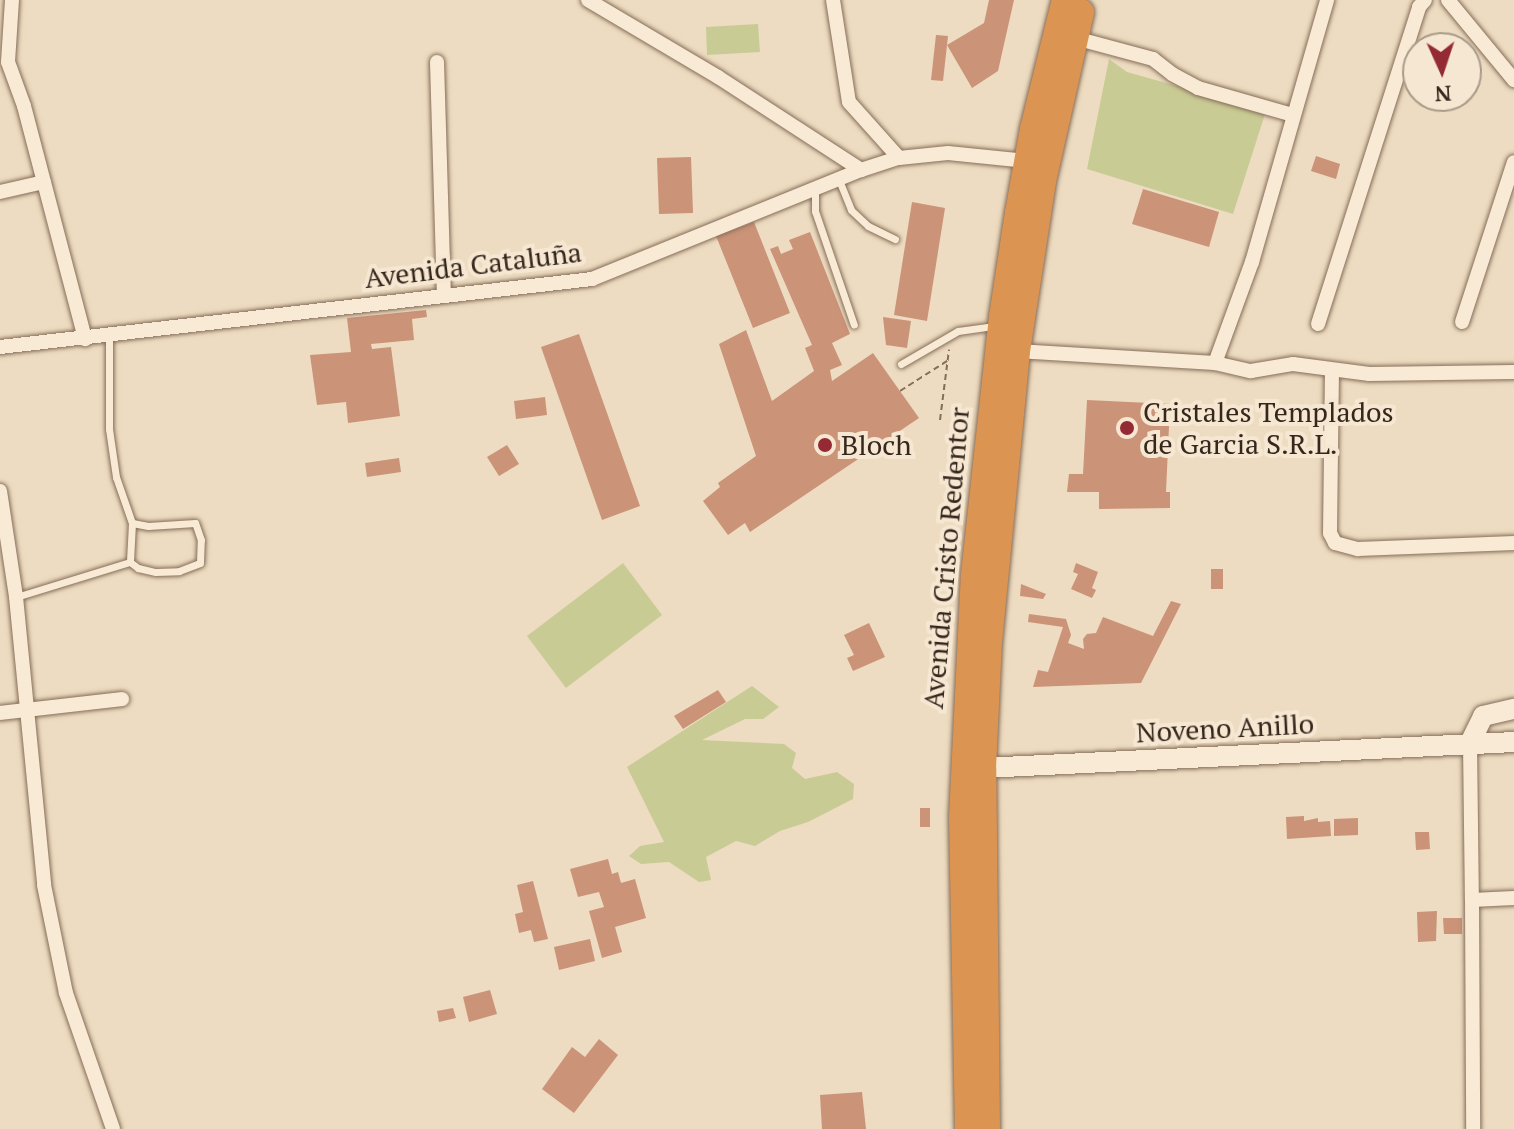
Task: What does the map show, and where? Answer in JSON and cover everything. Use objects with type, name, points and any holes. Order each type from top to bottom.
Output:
[{"type":"highway","name":"Avenida Cristo Redentor","points":[[968,1129],[962,818],[974,575],[1001,326],[1027,161],[1065,0]]},
{"type":"highway","name":"Avenida Cristo Redentor","points":[[987,1129],[983,768],[989,642],[1017,351],[1043,181],[1084,0]]},
{"type":"street","points":[[12,0],[8,62],[44,182],[85,339]]},
{"type":"street","points":[[588,0],[718,77],[861,170]]},
{"type":"street","points":[[833,0],[849,102],[899,158]]},
{"type":"street","points":[[1215,363],[1252,262],[1327,0]]},
{"type":"street","points":[[1318,324],[1419,7],[1425,0]]},
{"type":"street","points":[[1448,0],[1514,80]]},
{"type":"street","points":[[1075,38],[1153,59],[1198,88],[1293,115]]},
{"type":"street","points":[[437,62],[444,294]]},
{"type":"street","name":"Avenida Cataluña","points":[[0,347],[592,279],[861,170],[899,158],[948,153],[1027,161]]},
{"type":"street","points":[[1462,322],[1514,162]]},
{"type":"street","points":[[0,192],[44,182]]},
{"type":"street","points":[[1017,351],[1215,363],[1251,371],[1293,364],[1369,374],[1514,372]]},
{"type":"street","points":[[1332,370],[1330,533],[1335,543],[1358,549],[1514,543]]},
{"type":"street","points":[[0,491],[16,597],[44,885],[66,993],[113,1129]]},
{"type":"street","points":[[0,713],[122,699]]},
{"type":"street","points":[[1473,1129],[1470,743],[1483,716],[1514,709]]},
{"type":"street","name":"Noveno Anillo","points":[[983,768],[1514,742]]},
{"type":"street","points":[[1472,900],[1514,898]]},
{"type":"lane","points":[[839,180],[851,210],[868,226],[895,239]]},
{"type":"lane","points":[[815,190],[815,211],[854,325]]},
{"type":"lane","points":[[901,364],[951,335],[976,327],[1001,326]]},
{"type":"lane","points":[[109,335],[109,429],[116,477],[132,523],[130,562]]},
{"type":"lane","points":[[130,562],[138,568],[156,572],[179,571],[196,567],[202,557],[200,528],[195,523],[148,526],[132,523]]},
{"type":"lane","points":[[16,597],[130,562]]},
{"type":"path","points":[[940,420],[951,335]]},
{"type":"path","points":[[900,391],[948,360]]},
{"type":"green space","points":[[758,24],[760,52],[707,55],[706,27]]},
{"type":"green space","points":[[1109,59],[1127,72],[1266,111],[1233,214],[1087,169]]},
{"type":"green space","points":[[623,563],[662,615],[566,688],[527,636]]},
{"type":"green space","points":[[752,686],[779,707],[763,719],[745,719],[702,740],[784,744],[796,753],[792,768],[805,779],[837,772],[854,784],[853,799],[808,822],[780,831],[755,846],[736,841],[706,857],[711,880],[699,882],[669,862],[641,864],[629,856],[640,846],[664,842],[627,767]]},
{"type":"building","points":[[989,0],[1014,0],[998,71],[972,88],[947,45],[984,23]]},
{"type":"building","points":[[936,35],[948,36],[943,81],[931,80]]},
{"type":"building","points":[[1316,156],[1340,164],[1336,179],[1311,171]]},
{"type":"building","points":[[691,157],[693,213],[659,214],[657,158]]},
{"type":"building","points":[[1143,189],[1219,212],[1209,247],[1132,224]]},
{"type":"building","points":[[912,202],[945,208],[927,321],[894,315]]},
{"type":"building","points":[[754,222],[790,313],[753,328],[716,236]]},
{"type":"building","points":[[810,232],[850,334],[832,343],[842,365],[830,370],[832,381],[873,353],[919,418],[750,532],[745,523],[728,535],[703,501],[720,487],[718,483],[756,456],[719,344],[746,330],[772,401],[814,371],[805,348],[812,345],[770,249],[778,246],[781,254],[793,249],[789,240]]},
{"type":"building","points":[[426,310],[427,317],[412,319],[414,340],[371,344],[372,349],[391,347],[400,416],[348,423],[346,402],[317,405],[310,355],[351,352],[347,318]]},
{"type":"building","points":[[883,317],[911,321],[907,348],[886,345]]},
{"type":"building","points":[[579,334],[640,506],[602,520],[541,347]]},
{"type":"building","points":[[545,397],[547,415],[516,419],[514,401]]},
{"type":"building","name":"Cristales Templados de Garcia S.R.L.","points":[[1087,400],[1170,404],[1166,492],[1170,492],[1170,508],[1099,509],[1099,492],[1067,492],[1069,474],[1083,474]]},
{"type":"building","points":[[507,445],[519,464],[499,476],[487,457]]},
{"type":"building","points":[[399,458],[401,472],[367,477],[365,463]]},
{"type":"building","points":[[1076,563],[1098,572],[1092,598],[1071,589],[1078,574],[1073,572]]},
{"type":"building","points":[[1211,569],[1223,569],[1223,589],[1211,589]]},
{"type":"building","points":[[1021,584],[1046,594],[1043,599],[1020,596]]},
{"type":"building","points":[[1171,601],[1181,604],[1141,683],[1033,687],[1038,670],[1048,672],[1063,627],[1028,622],[1029,614],[1066,619],[1071,635],[1068,643],[1084,649],[1083,639],[1087,634],[1096,633],[1103,617],[1153,636]]},
{"type":"building","points":[[869,623],[885,657],[853,671],[847,658],[854,655],[844,635]]},
{"type":"building","points":[[718,690],[726,702],[683,729],[674,716]]},
{"type":"building","points":[[920,808],[930,808],[930,827],[920,827]]},
{"type":"building","points":[[1304,816],[1304,821],[1318,818],[1318,822],[1330,821],[1331,836],[1287,839],[1286,817]]},
{"type":"building","points":[[1358,818],[1358,835],[1334,836],[1334,819]]},
{"type":"building","points":[[1415,832],[1429,832],[1430,849],[1416,850]]},
{"type":"building","points":[[608,859],[612,874],[618,872],[621,883],[635,879],[646,918],[615,927],[622,952],[602,958],[589,911],[604,907],[599,892],[578,897],[570,869]]},
{"type":"building","points":[[533,881],[548,939],[534,942],[531,930],[519,933],[515,914],[523,912],[517,885]]},
{"type":"building","points":[[1437,911],[1436,941],[1418,942],[1417,912]]},
{"type":"building","points":[[1443,918],[1462,918],[1462,934],[1444,934]]},
{"type":"building","points":[[590,939],[595,961],[559,970],[554,947]]},
{"type":"building","points":[[490,990],[497,1014],[469,1022],[463,997]]},
{"type":"building","points":[[453,1008],[456,1018],[439,1022],[437,1011]]},
{"type":"building","points":[[599,1039],[618,1055],[574,1113],[542,1089],[572,1047],[585,1057]]},
{"type":"building","points":[[862,1092],[866,1129],[822,1129],[820,1095]]},
{"type":"place","name":"Cristales Templados de Garcia S.R.L.","points":[[1127,428]]},
{"type":"place","name":"Bloch","points":[[825,445]]}]
